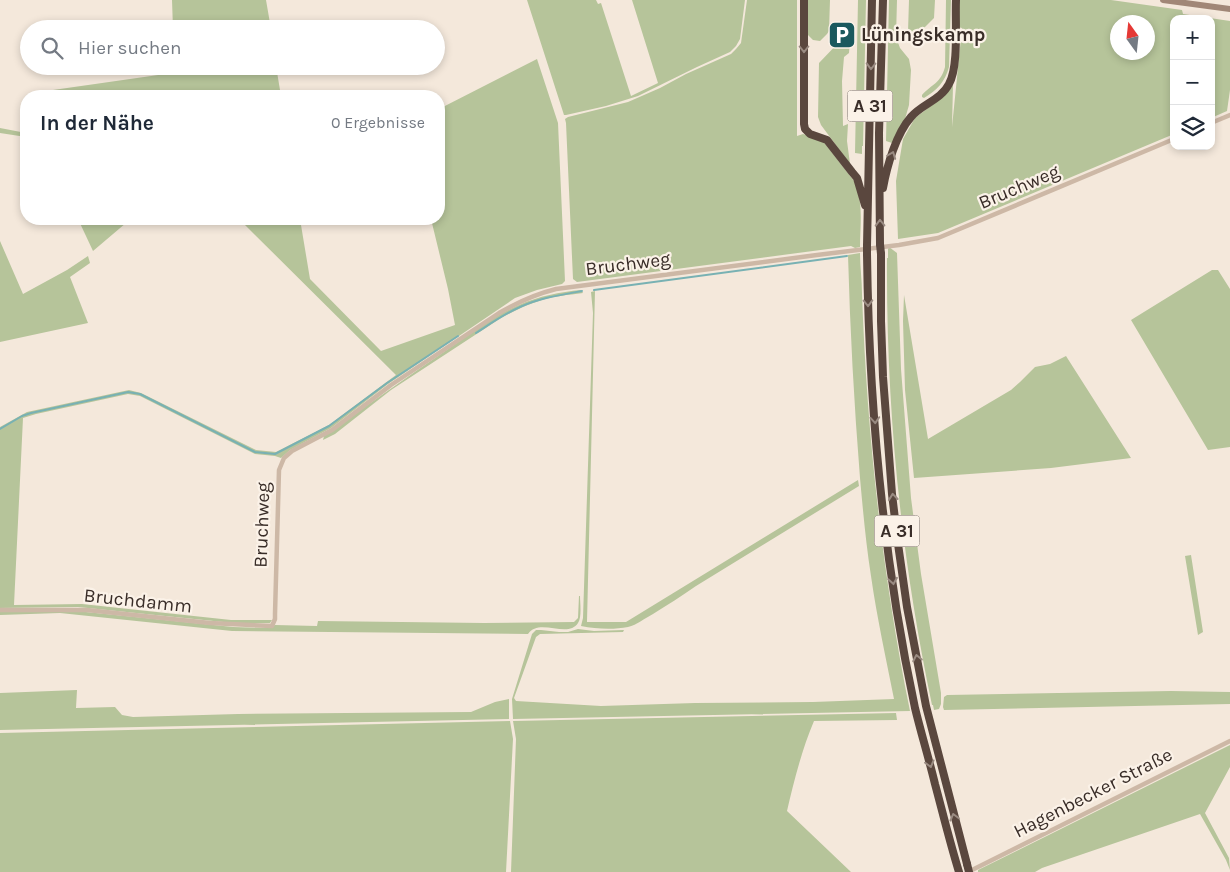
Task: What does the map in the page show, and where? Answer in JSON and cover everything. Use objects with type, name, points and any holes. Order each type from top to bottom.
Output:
[{"type":"highway","points":[[804,0],[805,129],[810,134],[827,140],[857,178],[868,212]]},
{"type":"highway","name":"A 31","points":[[872,0],[867,250],[868,322],[878,460],[885,528],[898,614],[917,717],[958,870]]},
{"type":"highway","name":"A 31","points":[[882,0],[879,132],[880,321],[892,494],[908,607],[928,717],[968,869]]},
{"type":"highway","points":[[880,202],[887,168],[904,128],[915,113],[942,94],[952,78],[955,60],[956,0]]},
{"type":"main road","points":[[1163,0],[1230,9]]},
{"type":"street","points":[[1215,121],[1230,115]]},
{"type":"street","name":"Bruchweg","points":[[272,626],[275,619],[279,470],[284,458],[292,451],[332,430],[391,385],[517,303],[537,294],[556,289],[899,246],[938,238],[1170,141]]},
{"type":"street","name":"Bruchdamm","points":[[0,610],[88,610],[210,623],[272,626]]},
{"type":"street","name":"Hagenbecker Straße","points":[[968,869],[1230,742]]},
{"type":"green space","points":[[172,0],[266,0],[269,20],[173,20]]},
{"type":"green space","points":[[527,0],[596,0],[598,4],[601,3],[631,96],[658,83],[632,0],[745,0],[740,39],[730,52],[638,96],[606,106],[564,115]]},
{"type":"green space","points":[[747,0],[797,0],[797,136],[803,134],[823,141],[854,181],[860,205],[860,247],[855,248],[851,246],[577,282],[573,279],[565,119],[628,102],[731,54],[741,43]]},
{"type":"green space","points":[[807,0],[830,0],[829,31],[820,41],[813,40],[807,34]]},
{"type":"green space","points":[[858,0],[866,0],[862,154],[855,153]]},
{"type":"green space","points":[[889,0],[897,0],[896,37],[900,48],[909,59],[911,70],[909,105],[905,119],[892,143],[886,141]]},
{"type":"green space","points":[[909,0],[935,0],[934,18],[910,42],[905,41],[904,36],[908,32]]},
{"type":"green space","points":[[946,0],[951,0],[949,67],[940,85],[924,98],[922,95],[939,80],[945,67]]},
{"type":"green space","points":[[958,0],[1111,0],[1182,10],[1183,14],[1190,15],[1170,15],[1170,136],[938,233],[898,239],[896,181],[903,139],[915,118],[944,96],[953,85],[952,127],[962,28],[958,27]]},
{"type":"green space","points":[[1215,19],[1230,21],[1230,90],[1227,111],[1215,116]]},
{"type":"green space","points":[[841,40],[850,40],[849,53],[844,57],[842,81],[843,126],[848,124],[847,141],[850,164],[821,125],[818,117],[819,63]]},
{"type":"green space","points":[[537,59],[558,123],[565,281],[562,284],[515,298],[388,384],[331,428],[290,450],[281,458],[255,454],[140,396],[128,394],[23,418],[14,605],[82,604],[231,620],[272,620],[270,623],[233,623],[78,607],[0,608],[0,427],[27,412],[129,390],[141,393],[256,450],[276,452],[329,425],[396,375],[245,225],[301,225],[310,279],[381,351],[455,325],[432,225],[445,225],[445,106]]},
{"type":"green space","points":[[158,75],[278,75],[280,90],[53,90]]},
{"type":"green space","points":[[0,128],[20,132],[20,136],[0,133]]},
{"type":"green space","points":[[81,225],[124,225],[93,251]]},
{"type":"green space","points":[[0,241],[23,294],[88,256],[90,263],[70,277],[88,323],[0,342]]},
{"type":"green space","points":[[889,247],[897,253],[901,369],[911,498],[921,574],[941,693],[939,709],[934,710],[921,650],[912,594],[898,483],[889,371],[887,258]]},
{"type":"green space","points":[[860,253],[864,346],[877,503],[891,607],[910,711],[513,719],[512,699],[532,634],[536,630],[568,632],[578,629],[594,631],[624,630],[623,632],[540,634],[536,637],[514,698],[516,701],[601,706],[894,699],[869,564],[858,450],[852,366],[848,255]]},
{"type":"green space","points":[[1212,270],[1218,270],[1230,289],[1230,447],[1208,450],[1131,320]]},
{"type":"green space","points":[[581,290],[583,293],[544,299],[501,318],[391,390],[335,434],[323,440],[324,436],[371,402],[501,314],[542,297]]},
{"type":"green space","points":[[595,291],[587,622],[626,622],[858,480],[859,486],[641,621],[628,627],[616,629],[581,626],[583,618],[593,313],[591,292]]},
{"type":"green space","points":[[904,295],[928,439],[1011,390],[1035,367],[1050,364],[1066,356],[1131,458],[1051,468],[914,478],[905,390]]},
{"type":"green space","points":[[1191,555],[1203,632],[1198,635],[1185,556]]},
{"type":"green space","points":[[579,596],[580,617],[578,623],[573,627],[561,629],[539,627],[533,629],[528,634],[232,631],[60,613],[0,615],[0,612],[76,611],[233,627],[268,628],[275,625],[317,626],[318,621],[574,622],[578,618]]},
{"type":"green space","points":[[77,690],[76,708],[115,707],[122,715],[133,717],[471,712],[495,702],[509,699],[509,719],[0,730],[0,693]]},
{"type":"green space","points":[[1171,691],[1230,692],[1230,704],[944,710],[943,707],[944,697],[947,695]]},
{"type":"green space","points":[[896,713],[897,720],[814,721],[799,765],[787,811],[851,872],[511,872],[516,739],[513,721]]},
{"type":"green space","points":[[510,721],[513,739],[506,872],[0,872],[0,733]]},
{"type":"green space","points":[[1230,745],[1230,767],[1205,813],[1229,858],[1230,870],[1200,814],[1035,872],[978,872],[978,870]]},
{"type":"waterway","points":[[594,290],[847,256]]},
{"type":"waterway","points":[[476,333],[497,319],[528,304],[550,297],[582,291]]},
{"type":"waterway","points":[[0,429],[31,413],[128,392],[140,394],[255,452],[275,454],[329,426],[387,383],[458,336]]},
{"type":"place","name":"Lüningskamp","points":[[842,35]]}]
